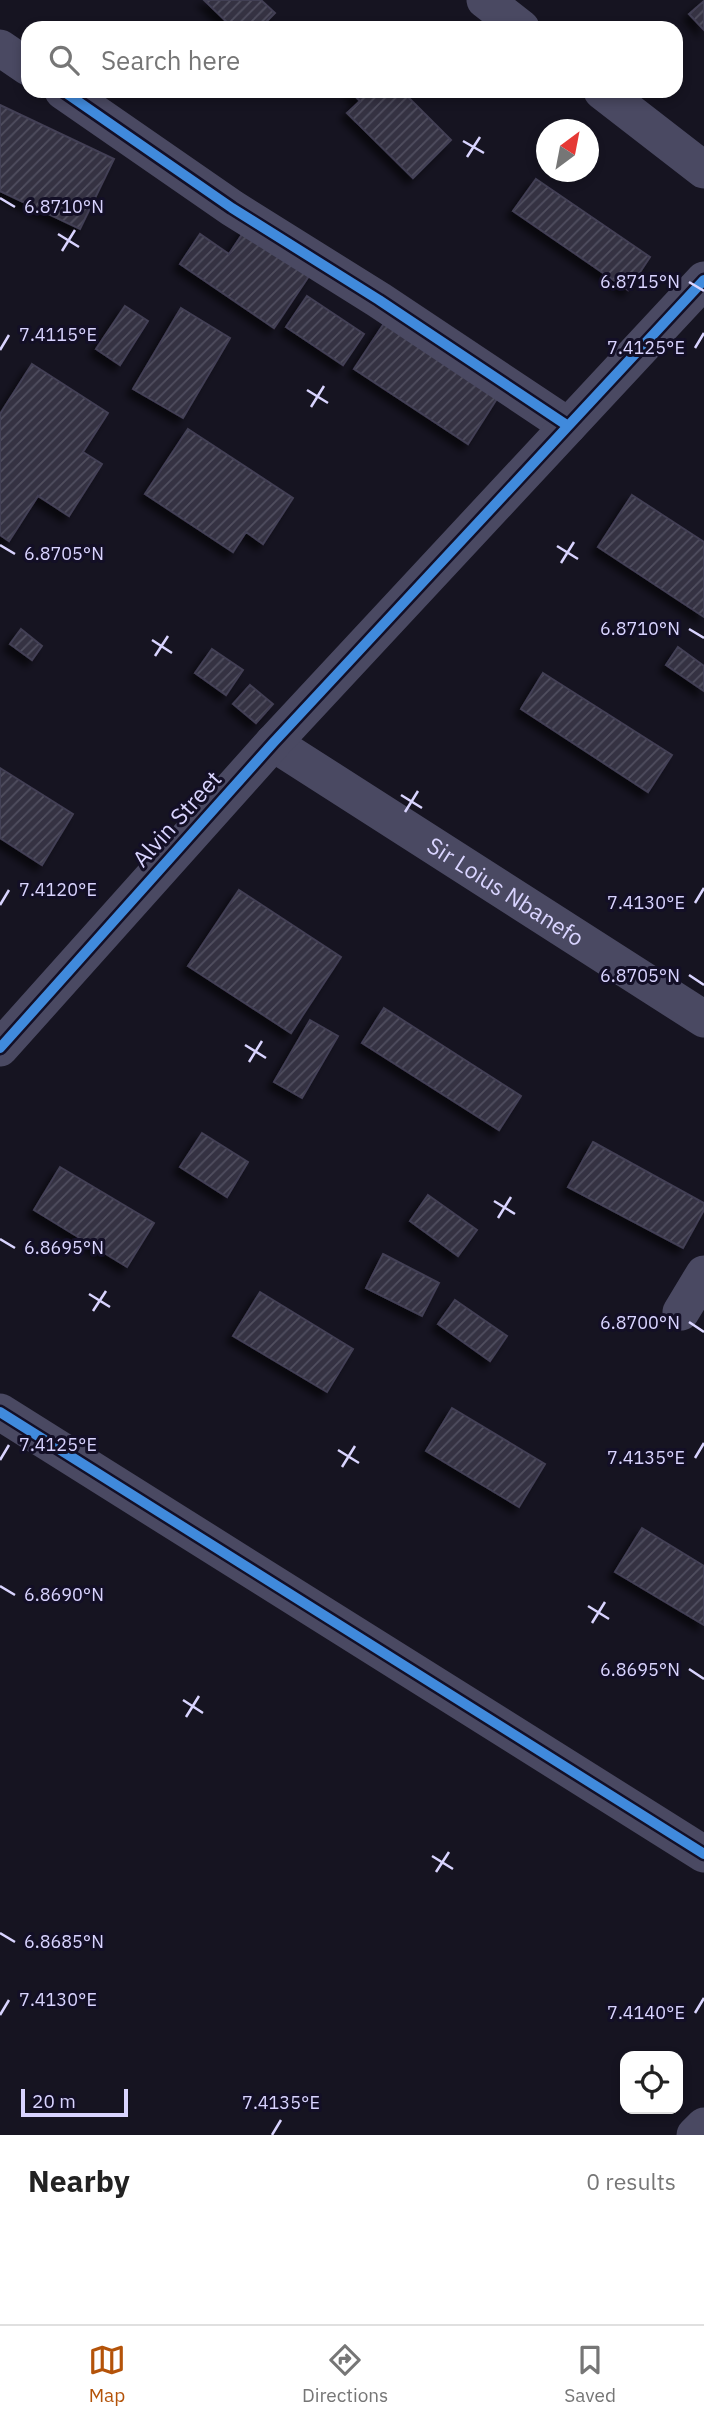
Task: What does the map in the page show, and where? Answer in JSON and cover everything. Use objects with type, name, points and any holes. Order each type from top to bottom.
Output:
[{"type":"street","points":[[485,0],[512,21]]},
{"type":"street","points":[[0,47],[21,62]]},
{"type":"street","points":[[74,98],[232,208],[379,300],[568,426]]},
{"type":"street","points":[[611,98],[704,170]]},
{"type":"street","name":"Alvin Street","points":[[0,1048],[273,743],[704,280]]},
{"type":"street","name":"Sir Loius Nbanefo","points":[[273,743],[704,1019]]},
{"type":"street","points":[[681,1312],[704,1274]]},
{"type":"street","points":[[0,1412],[704,1854]]},
{"type":"street","points":[[695,2135],[704,2126]]},
{"type":"building","points":[[204,0],[261,0],[275,13],[267,21],[226,21]]},
{"type":"building","points":[[704,1],[704,30],[689,14]]},
{"type":"building","points":[[357,98],[409,98],[451,140],[413,178],[347,113],[360,101]]},
{"type":"building","points":[[0,105],[114,159],[80,229],[0,191]]},
{"type":"building","points":[[536,179],[536,182],[540,182],[650,257],[628,290],[513,211]]},
{"type":"building","points":[[249,224],[315,267],[274,328],[180,264],[200,234],[229,254]]},
{"type":"building","points":[[307,296],[364,334],[343,365],[286,327]]},
{"type":"building","points":[[125,306],[148,321],[120,365],[96,349]]},
{"type":"building","points":[[181,308],[230,338],[183,418],[133,389]]},
{"type":"building","points":[[385,322],[498,397],[468,444],[354,369]]},
{"type":"building","points":[[32,364],[108,413],[83,452],[102,464],[69,516],[38,496],[9,541],[0,535],[0,414]]},
{"type":"building","points":[[188,429],[293,498],[263,544],[246,532],[233,552],[145,494]]},
{"type":"building","points":[[632,495],[704,542],[704,617],[598,547]]},
{"type":"building","points":[[21,629],[42,646],[32,660],[10,644]]},
{"type":"building","points":[[678,647],[704,666],[704,691],[666,665]]},
{"type":"building","points":[[212,649],[243,670],[226,695],[195,673]]},
{"type":"building","points":[[543,673],[672,755],[648,792],[521,709]]},
{"type":"building","points":[[250,685],[273,704],[256,723],[233,704]]},
{"type":"building","points":[[0,768],[73,814],[42,865],[0,838]]},
{"type":"building","points":[[239,890],[341,957],[291,1033],[188,966]]},
{"type":"building","points":[[384,1008],[521,1096],[499,1130],[362,1043]]},
{"type":"building","points":[[310,1020],[338,1036],[302,1098],[274,1082]]},
{"type":"building","points":[[202,1133],[248,1162],[227,1197],[180,1167]]},
{"type":"building","points":[[593,1142],[704,1203],[704,1210],[683,1248],[568,1187]]},
{"type":"building","points":[[60,1167],[154,1223],[127,1267],[34,1210]]},
{"type":"building","points":[[428,1195],[477,1230],[458,1256],[410,1221]]},
{"type":"building","points":[[383,1254],[439,1283],[422,1316],[366,1288]]},
{"type":"building","points":[[260,1292],[353,1349],[327,1392],[233,1336]]},
{"type":"building","points":[[455,1300],[507,1336],[490,1361],[438,1324]]},
{"type":"building","points":[[452,1408],[545,1464],[519,1507],[426,1451]]},
{"type":"building","points":[[642,1528],[704,1566],[704,1625],[615,1572]]},
{"type":"cycle path","points":[[73,98],[232,208],[379,300],[568,426]]},
{"type":"cycle path","points":[[0,1048],[273,743],[704,280]]},
{"type":"cycle path","points":[[0,1412],[704,1854]]}]
